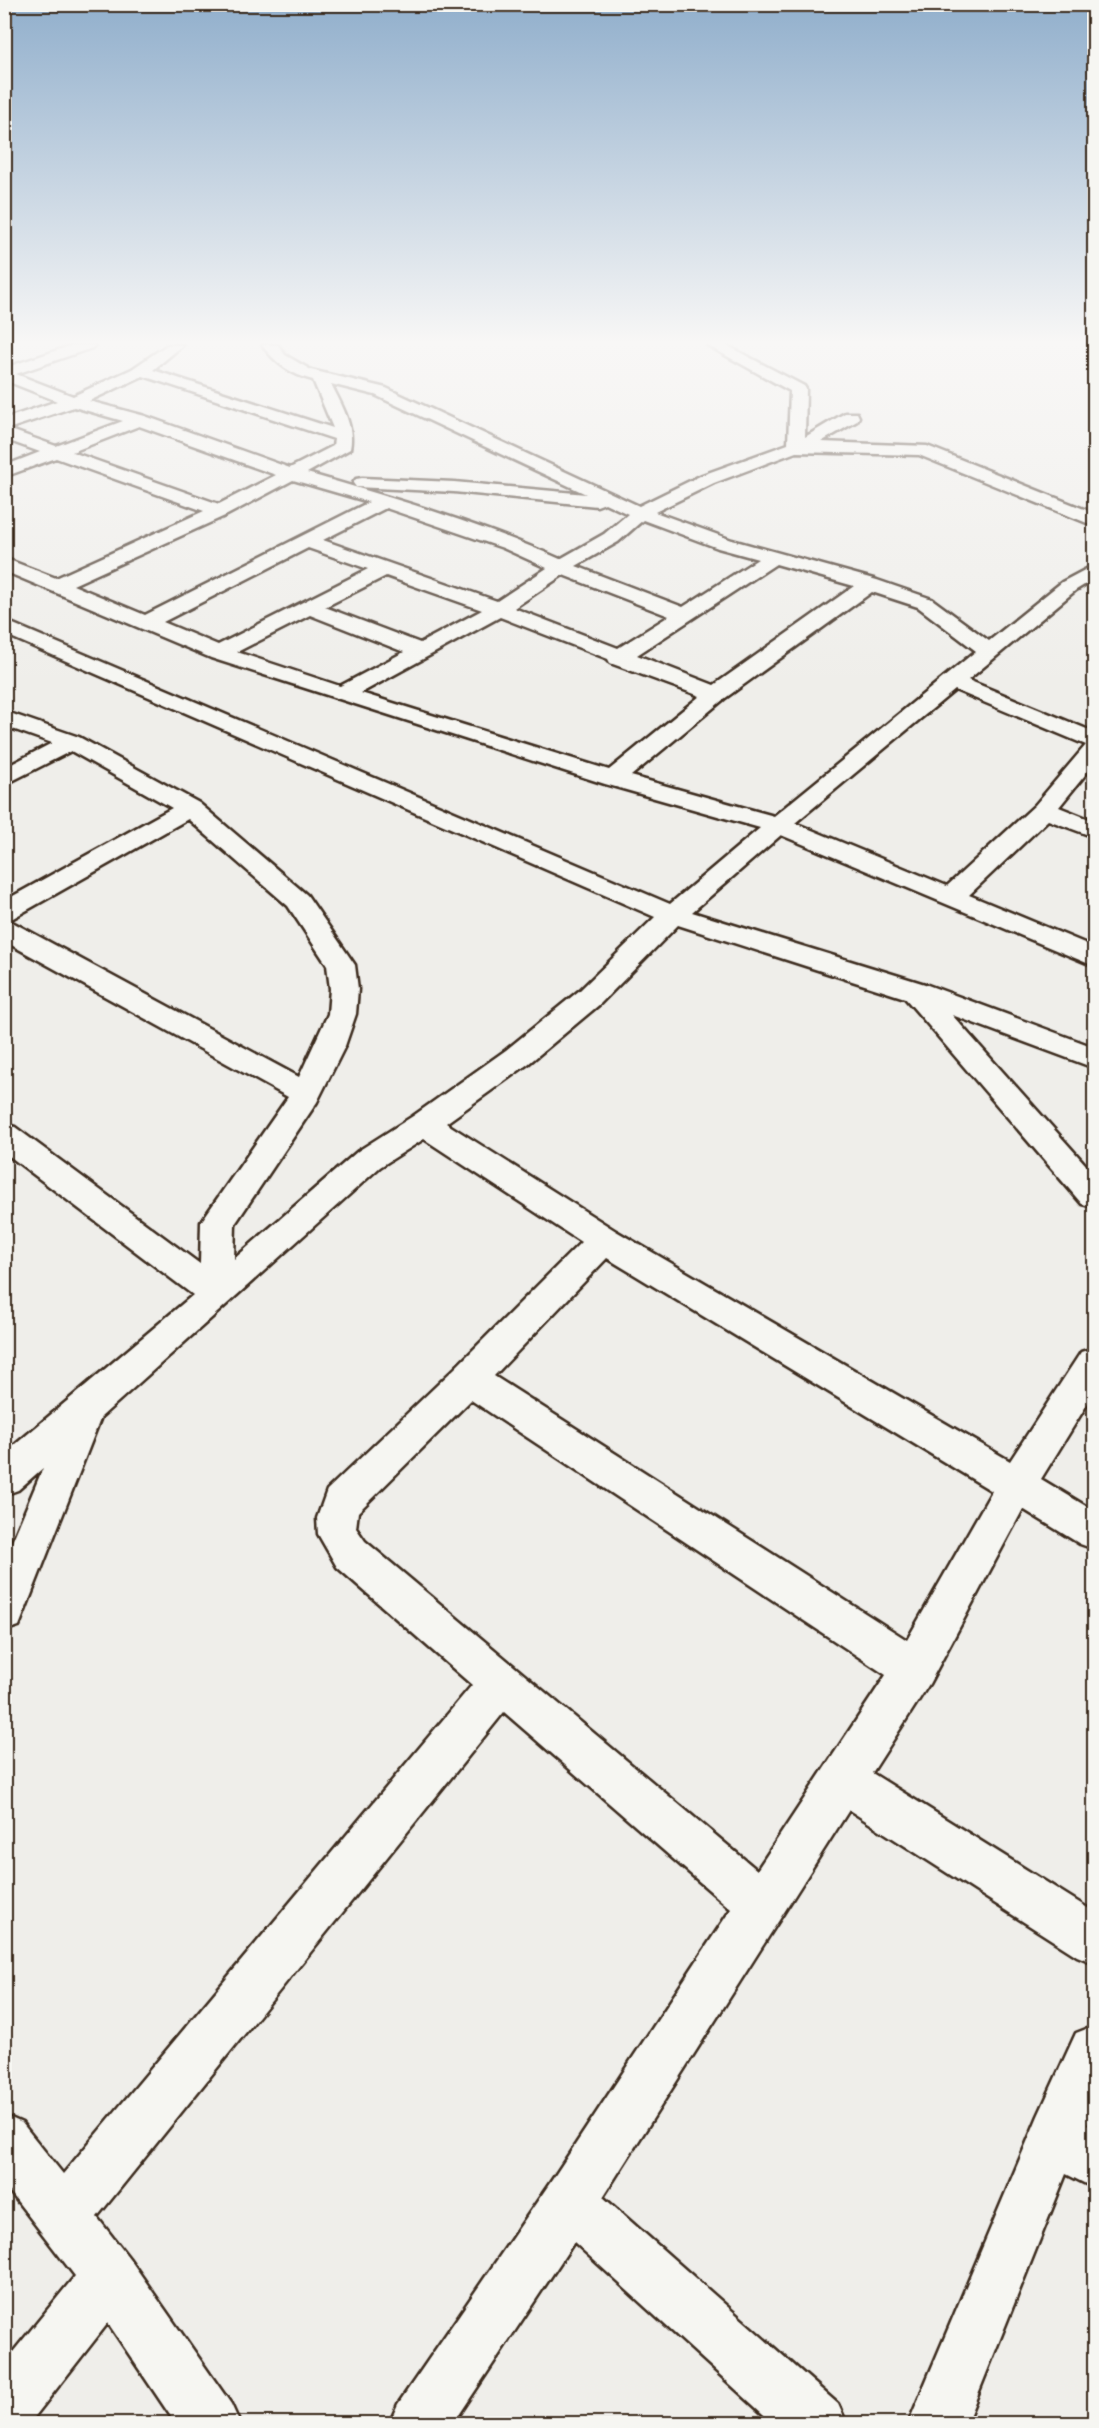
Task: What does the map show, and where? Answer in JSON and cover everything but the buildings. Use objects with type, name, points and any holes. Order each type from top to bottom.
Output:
[{"type":"street","points":[[4,472],[40,458]]},
{"type":"street","points":[[74,458],[220,511]]},
{"type":"street","points":[[246,458],[290,474],[385,501],[518,547],[561,567],[683,614]]},
{"type":"street","points":[[55,586],[220,511],[322,458]]},
{"type":"street","points":[[523,458],[640,513],[725,544],[870,584],[925,603],[991,652]]},
{"type":"street","points":[[342,694],[499,609],[561,567],[611,538],[640,513],[700,482],[765,458]]},
{"type":"street","points":[[942,458],[1095,519]]},
{"type":"street","points":[[324,484],[372,483],[454,487],[620,504]]},
{"type":"street","points":[[144,624],[304,540],[385,501]]},
{"type":"street","points":[[304,540],[499,609],[618,658],[716,694]]},
{"type":"street","points":[[618,658],[774,557]]},
{"type":"street","points":[[4,564],[144,624],[219,653],[613,779],[778,825],[1095,957]]},
{"type":"street","points":[[219,653],[384,569]]},
{"type":"street","points":[[4,1478],[217,1295],[369,1159],[424,1124],[517,1057],[590,997],[673,915],[778,825],[1070,586],[1095,571]]},
{"type":"street","points":[[613,779],[716,694],[870,584]]},
{"type":"street","points":[[310,608],[421,651]]},
{"type":"street","points":[[4,626],[673,915],[915,991],[1095,1058]]},
{"type":"street","points":[[954,682],[1095,740]]},
{"type":"street","points":[[4,718],[71,741],[190,808],[298,901],[340,965],[344,989],[342,1014],[330,1046],[306,1094],[218,1222],[217,1295]]},
{"type":"street","points":[[4,778],[71,741]]},
{"type":"street","points":[[950,898],[1044,810],[1095,750]]},
{"type":"street","points":[[4,912],[190,808]]},
{"type":"street","points":[[1044,810],[1095,830]]},
{"type":"street","points":[[4,929],[306,1094]]},
{"type":"street","points":[[915,991],[1095,1195]]},
{"type":"street","points":[[424,1124],[604,1240],[1095,1531]]},
{"type":"street","points":[[4,1135],[217,1295]]},
{"type":"street","points":[[604,1240],[468,1379],[341,1502],[334,1522],[339,1538],[351,1554],[761,1904]]},
{"type":"street","points":[[418,2424],[568,2202],[914,1669],[1016,1485],[1095,1363]]},
{"type":"street","points":[[468,1379],[914,1669]]},
{"type":"street","points":[[4,1611],[87,1406]]},
{"type":"street","points":[[63,2216],[501,1683]]},
{"type":"street","points":[[842,1780],[1095,1939]]},
{"type":"street","points":[[937,2424],[1075,2148],[1095,2051]]},
{"type":"street","points":[[4,2141],[110,2277],[211,2424]]},
{"type":"street","points":[[568,2202],[818,2424]]},
{"type":"street","points":[[4,2409],[110,2277]]}]
